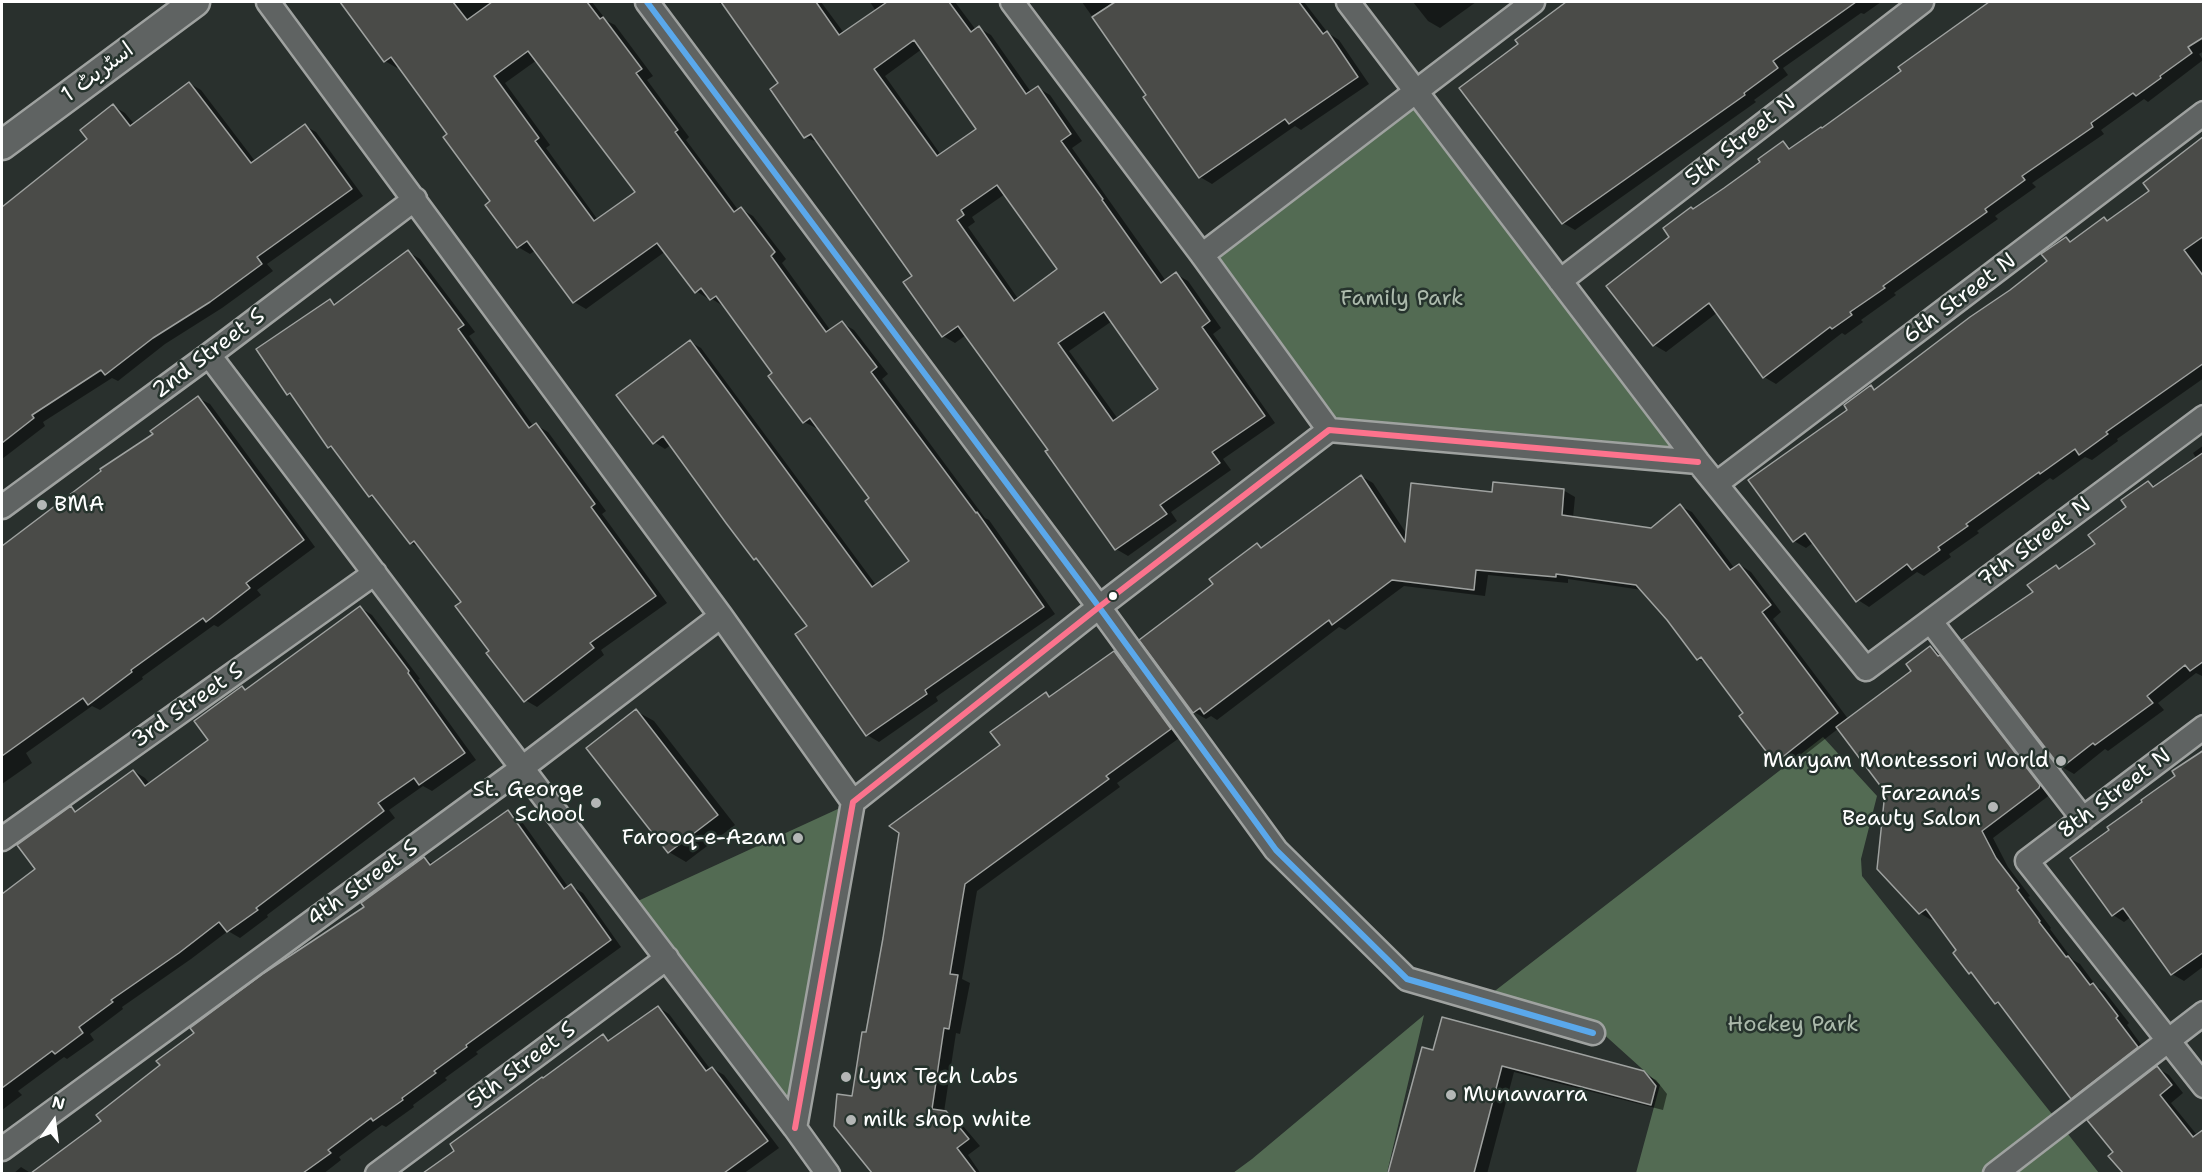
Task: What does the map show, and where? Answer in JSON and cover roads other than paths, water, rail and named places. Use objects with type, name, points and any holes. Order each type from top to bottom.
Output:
[{"type":"street","name":"اسٹریٹ 1","points":[[2,145],[195,2]]},
{"type":"street","points":[[268,2],[721,616],[853,802]]},
{"type":"street","points":[[647,2],[1099,607],[1276,850],[1407,979],[1593,1033]]},
{"type":"street","points":[[1012,2],[1202,255],[1329,430]]},
{"type":"street","points":[[1348,2],[1716,484]]},
{"type":"street","points":[[1202,255],[1533,2]]},
{"type":"street","name":"5th Street N","points":[[1560,281],[1922,2]]},
{"type":"street","name":"6th Street N","points":[[1716,484],[2204,113]]},
{"type":"street","name":"2nd Street S","points":[[2,507],[209,355],[415,199]]},
{"type":"street","points":[[209,355],[795,1128],[818,1170]]},
{"type":"street","name":"7th Street N","points":[[1716,484],[1866,669],[2204,417]]},
{"type":"street","points":[[795,1128],[853,802],[1099,607],[1329,430],[1698,462]]},
{"type":"street","name":"3rd Street S","points":[[2,838],[375,573]]},
{"type":"street","name":"4th Street S","points":[[2,1149],[522,768],[721,616]]},
{"type":"street","points":[[1931,622],[2083,819]]},
{"type":"street","name":"8th Street N","points":[[2168,1040],[2027,861],[2204,728]]},
{"type":"street","name":"5th Street S","points":[[377,1173],[667,958]]},
{"type":"street","points":[[1995,1173],[2204,1013]]},
{"type":"street","points":[[2168,1040],[2204,1086]]},
{"type":"place","name":"BMA","points":[[42,505]]},
{"type":"place","name":"Maryam Montessori World","points":[[2061,761]]},
{"type":"place","name":"St. George School","points":[[596,803]]},
{"type":"place","name":"Farzana's Beauty Salon","points":[[1993,807]]},
{"type":"place","name":"Farooq-e-Azam","points":[[798,838]]},
{"type":"place","name":"Lynx Tech Labs","points":[[846,1077]]},
{"type":"place","name":"Munawarra","points":[[1451,1095]]},
{"type":"place","name":"milk shop white","points":[[851,1120]]},
{"type":"park label","name":"Family Park","points":[[1402,299]]},
{"type":"park label","name":"Hockey Park","points":[[1793,1025]]}]
